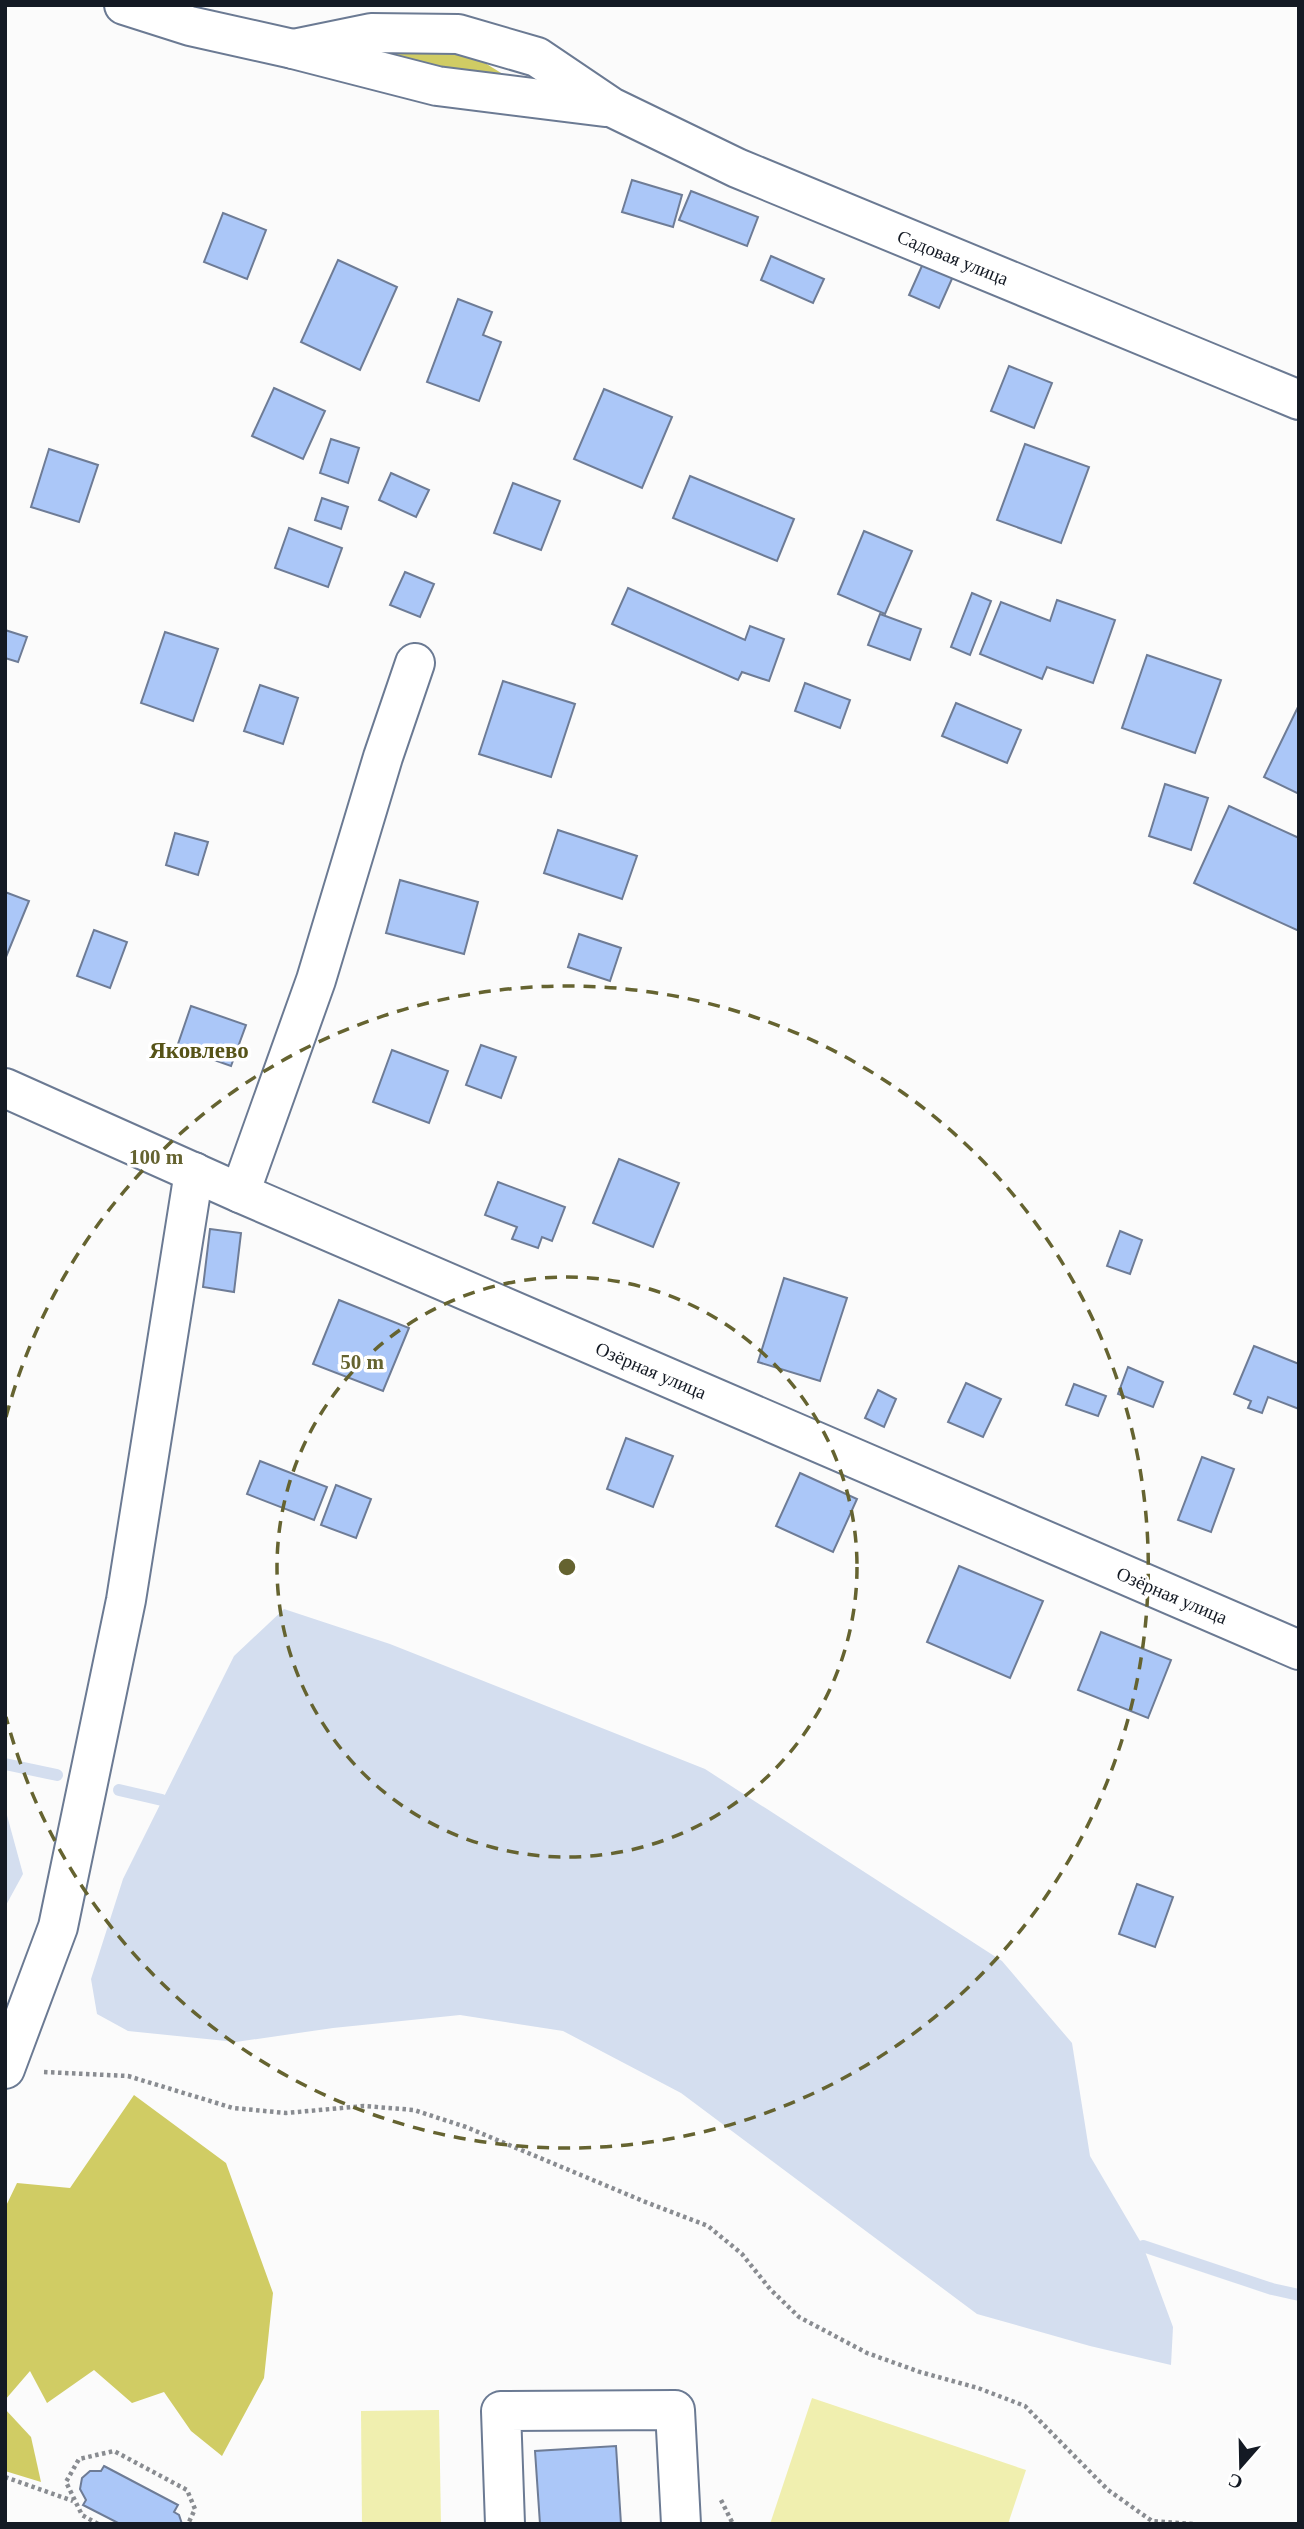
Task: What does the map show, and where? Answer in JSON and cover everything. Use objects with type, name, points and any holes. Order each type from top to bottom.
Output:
[{"type":"street","points":[[124,5],[190,26],[437,86],[611,107]]},
{"type":"street","points":[[293,49],[370,33],[458,34],[537,57],[611,107]]},
{"type":"street","name":"Садовая улица","points":[[611,107],[737,168],[1299,400]]},
{"type":"street","points":[[240,1193],[316,980],[383,757],[415,663]]},
{"type":"street","name":"Озёрная улица","points":[[5,1088],[240,1193],[1299,1650]]},
{"type":"street","points":[[5,2069],[58,1927],[64,1899],[126,1600],[194,1172]]},
{"type":"street","points":[[505,2524],[501,2411],[621,2410],[675,2410],[681,2524]]},
{"type":"path","points":[[5,2069],[128,2076],[233,2108],[286,2113],[364,2106],[414,2110],[466,2127],[708,2226],[742,2254],[770,2289],[799,2317],[867,2353],[920,2372],[978,2388],[1025,2406],[1108,2490],[1152,2521],[1193,2524]]},
{"type":"path","points":[[98,2524],[82,2515],[65,2482],[79,2459],[114,2451],[187,2490],[195,2509],[188,2524]]},
{"type":"path","points":[[5,2477],[74,2501]]},
{"type":"shaded area","points":[[456,45],[519,84],[370,53]]},
{"type":"shaded area","points":[[134,2095],[226,2163],[273,2293],[264,2378],[222,2456],[191,2431],[164,2392],[132,2403],[94,2370],[47,2403],[30,2371],[5,2400],[5,2208],[17,2183],[70,2188]]},
{"type":"shaded area","points":[[812,2398],[1026,2470],[1008,2524],[770,2524]]},
{"type":"shaded area","points":[[5,2409],[31,2437],[41,2482],[5,2471]]},
{"type":"shaded area","points":[[439,2410],[441,2524],[362,2524],[361,2411]]},
{"type":"water","points":[[284,1609],[390,1644],[705,1769],[1002,1961],[1072,2043],[1090,2156],[1143,2246],[1173,2327],[1171,2365],[1090,2346],[977,2314],[681,2093],[563,2031],[460,2015],[333,2028],[236,2042],[128,2031],[97,2014],[91,1979],[123,1879],[234,1656]]},
{"type":"water","points":[[5,1808],[23,1874],[5,1907]]},
{"type":"building","points":[[632,180],[682,195],[673,227],[622,212]]},
{"type":"building","points":[[691,191],[758,217],[747,246],[679,220]]},
{"type":"building","points":[[223,213],[266,230],[247,279],[204,262]]},
{"type":"building","points":[[771,256],[824,279],[813,303],[761,280]]},
{"type":"building","points":[[925,259],[955,272],[939,308],[909,295]]},
{"type":"building","points":[[338,260],[397,287],[360,370],[301,342]]},
{"type":"building","points":[[458,299],[492,312],[483,335],[501,342],[479,401],[427,382]]},
{"type":"building","points":[[1009,366],[1052,383],[1034,428],[991,411]]},
{"type":"building","points":[[274,388],[325,411],[303,459],[252,436]]},
{"type":"building","points":[[604,389],[672,417],[642,488],[574,459]]},
{"type":"building","points":[[331,439],[359,448],[348,483],[320,473]]},
{"type":"building","points":[[1025,444],[1089,467],[1061,543],[997,520]]},
{"type":"building","points":[[49,449],[98,465],[79,522],[31,507]]},
{"type":"building","points":[[391,473],[429,490],[416,517],[379,500]]},
{"type":"building","points":[[690,476],[794,519],[777,561],[673,518]]},
{"type":"building","points":[[513,483],[560,501],[541,550],[494,533]]},
{"type":"building","points":[[322,498],[348,507],[341,529],[315,520]]},
{"type":"building","points":[[289,528],[342,548],[328,587],[275,568]]},
{"type":"building","points":[[864,531],[912,551],[885,614],[838,594]]},
{"type":"building","points":[[405,572],[434,584],[420,617],[390,605]]},
{"type":"building","points":[[628,588],[745,640],[750,626],[784,639],[769,681],[742,672],[738,680],[612,624]]},
{"type":"building","points":[[972,593],[991,601],[970,655],[951,647]]},
{"type":"building","points":[[1057,600],[1115,620],[1093,683],[1047,667],[1042,679],[980,654],[1001,602],[1050,621]]},
{"type":"building","points":[[880,614],[921,629],[910,660],[868,645]]},
{"type":"building","points":[[5,630],[27,637],[18,662],[5,658]]},
{"type":"building","points":[[165,632],[218,649],[193,721],[141,703]]},
{"type":"building","points":[[1147,655],[1221,680],[1195,753],[1122,728]]},
{"type":"building","points":[[503,681],[575,704],[551,777],[479,754]]},
{"type":"building","points":[[805,683],[850,700],[840,728],[795,711]]},
{"type":"building","points":[[260,685],[298,698],[283,744],[244,731]]},
{"type":"building","points":[[956,703],[1021,730],[1007,763],[942,736]]},
{"type":"building","points":[[1299,708],[1299,794],[1264,777]]},
{"type":"building","points":[[1165,784],[1208,798],[1191,850],[1149,836]]},
{"type":"building","points":[[1229,806],[1299,838],[1299,931],[1194,883]]},
{"type":"building","points":[[558,830],[637,856],[622,899],[544,873]]},
{"type":"building","points":[[175,833],[208,842],[198,875],[166,865]]},
{"type":"building","points":[[400,880],[478,902],[464,954],[386,933]]},
{"type":"building","points":[[5,892],[29,901],[6,957],[5,957]]},
{"type":"building","points":[[94,930],[127,942],[110,988],[77,976]]},
{"type":"building","points":[[579,934],[621,948],[610,981],[568,967]]},
{"type":"building","points":[[191,1006],[246,1025],[231,1066],[177,1047]]},
{"type":"building","points":[[481,1045],[516,1057],[501,1098],[466,1085]]},
{"type":"building","points":[[392,1050],[448,1071],[429,1123],[373,1102]]},
{"type":"building","points":[[619,1159],[679,1183],[653,1247],[593,1223]]},
{"type":"building","points":[[498,1182],[565,1207],[552,1241],[542,1237],[538,1248],[512,1239],[517,1227],[485,1215]]},
{"type":"building","points":[[210,1229],[241,1233],[234,1292],[203,1287]]},
{"type":"building","points":[[1120,1231],[1142,1240],[1130,1274],[1107,1266]]},
{"type":"building","points":[[784,1278],[847,1298],[820,1381],[758,1362]]},
{"type":"building","points":[[339,1300],[409,1328],[383,1391],[313,1364]]},
{"type":"building","points":[[1254,1346],[1299,1364],[1299,1409],[1268,1397],[1262,1413],[1248,1408],[1251,1401],[1234,1394]]},
{"type":"building","points":[[1128,1367],[1163,1382],[1153,1407],[1118,1394]]},
{"type":"building","points":[[966,1383],[1001,1399],[983,1437],[948,1422]]},
{"type":"building","points":[[1074,1384],[1106,1396],[1098,1416],[1066,1405]]},
{"type":"building","points":[[878,1390],[896,1399],[884,1427],[865,1418]]},
{"type":"building","points":[[626,1438],[673,1456],[653,1507],[607,1489]]},
{"type":"building","points":[[1202,1457],[1234,1469],[1211,1532],[1178,1520]]},
{"type":"building","points":[[260,1461],[327,1487],[314,1520],[247,1494]]},
{"type":"building","points":[[800,1473],[857,1499],[833,1552],[776,1526]]},
{"type":"building","points":[[336,1485],[371,1499],[356,1538],[321,1525]]},
{"type":"building","points":[[959,1566],[1043,1601],[1010,1678],[927,1642]]},
{"type":"building","points":[[1101,1632],[1171,1660],[1148,1718],[1078,1690]]},
{"type":"building","points":[[1137,1884],[1173,1897],[1155,1947],[1119,1934]]},
{"type":"building","points":[[616,2446],[621,2524],[540,2524],[535,2451]]},
{"type":"building","points":[[104,2466],[178,2505],[174,2512],[179,2515],[182,2524],[120,2524],[83,2505],[86,2500],[80,2489],[82,2478],[90,2471],[101,2471]]},
{"type":"waterway","points":[[5,1764],[57,1775]]},
{"type":"waterway","points":[[119,1790],[162,1800]]},
{"type":"waterway","points":[[1143,2246],[1272,2289],[1299,2295]]},
{"type":"district","name":"Яковлево","points":[[199,1050]]}]
